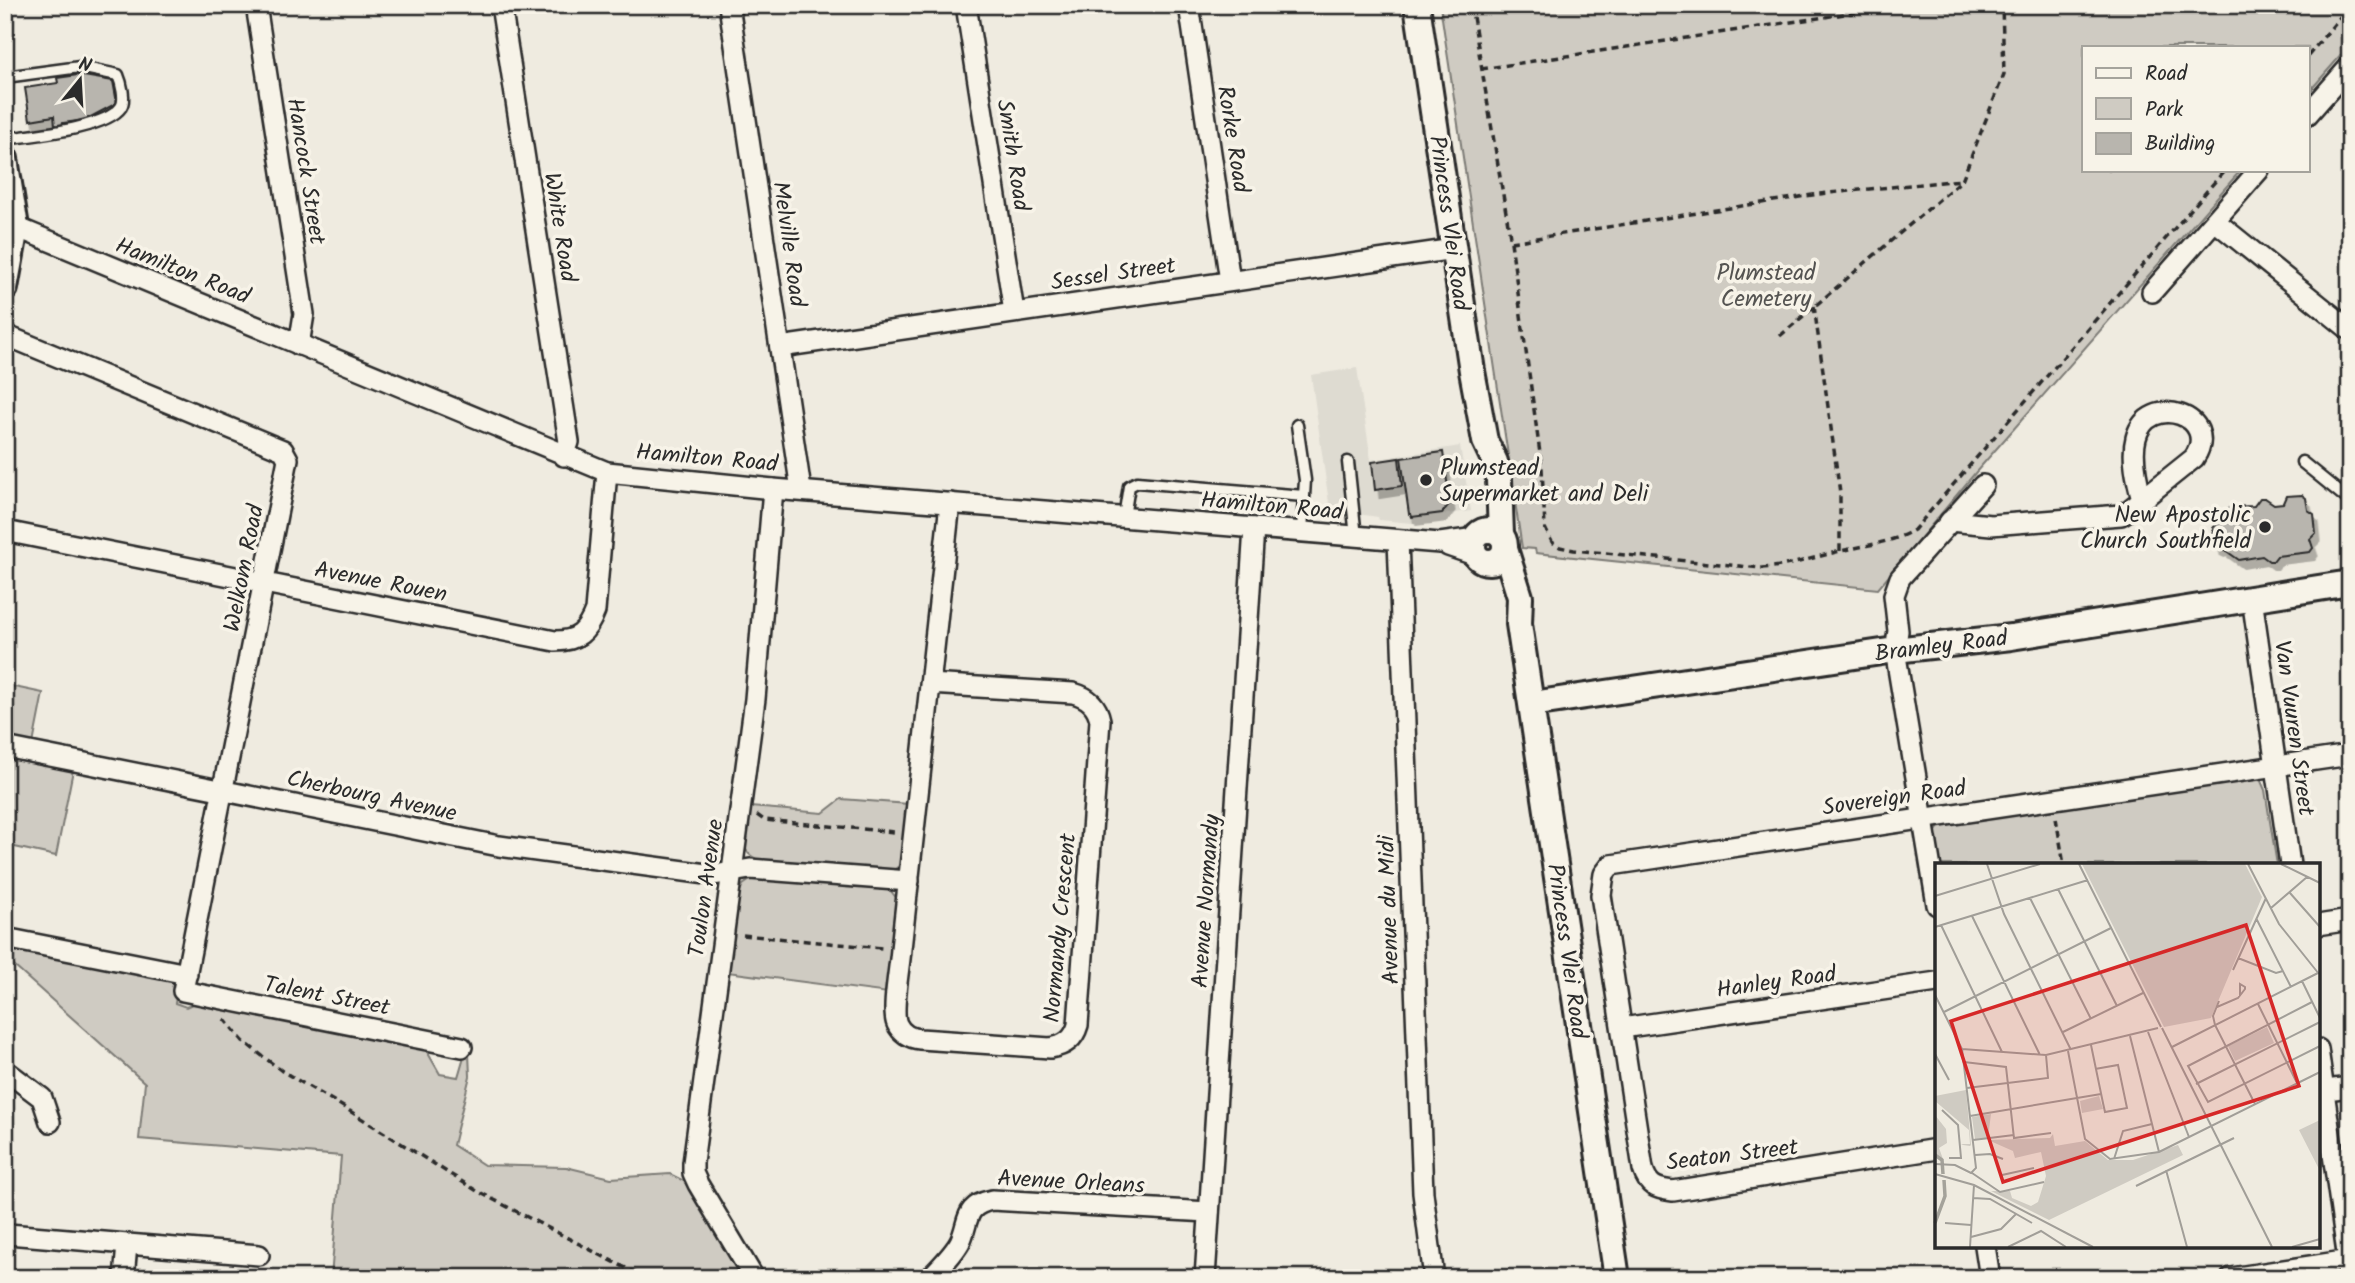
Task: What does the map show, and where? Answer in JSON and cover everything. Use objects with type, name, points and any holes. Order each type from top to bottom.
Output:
[{"type":"street","name":"Hancock Street","points":[[256,5],[304,314],[299,345]]},
{"type":"street","name":"White Road","points":[[501,5],[569,442],[564,456]]},
{"type":"street","name":"Melville Road","points":[[729,5],[801,491]]},
{"type":"street","name":"Smith Road","points":[[966,5],[1014,312]]},
{"type":"street","name":"Rorke Road","points":[[1189,5],[1230,281]]},
{"type":"street","name":"Princess Vlei Road","points":[[1417,5],[1472,372],[1485,441],[1495,462],[1501,490],[1487,545],[1519,624],[1617,1278]]},
{"type":"street","points":[[2310,112],[2350,66]]},
{"type":"street","points":[[5,159],[16,227],[5,288]]},
{"type":"street","points":[[2152,292],[2257,172]]},
{"type":"street","points":[[2214,221],[2350,330]]},
{"type":"street","name":"Hamilton Road","points":[[16,227],[607,472],[773,489],[1356,537],[1487,545]]},
{"type":"street","name":"Sessel Street","points":[[780,347],[1454,248]]},
{"type":"street","name":"Welkom Road","points":[[5,335],[283,450],[286,454],[288,464],[185,983]]},
{"type":"street","name":"Avenue Rouen","points":[[5,531],[555,641],[567,641],[585,632],[595,611],[607,472]]},
{"type":"street","points":[[1935,893],[1895,650],[1898,631],[1894,595],[1897,583],[1983,485]]},
{"type":"street","name":"Toulon Avenue","points":[[754,1278],[698,1184],[693,1168],[755,698],[773,489]]},
{"type":"street","points":[[1950,521],[1991,525],[2120,515],[2142,499]]},
{"type":"street","name":"Normandy Crescent","points":[[930,684],[1073,693],[1090,701],[1098,713],[1100,720],[1077,1031],[1063,1045],[1050,1048],[913,1038],[901,1030],[895,1016],[901,949],[909,881],[930,684],[950,503]]},
{"type":"street","name":"Avenue Normandy","points":[[1205,1278],[1254,528]]},
{"type":"street","name":"Avenue du Midi","points":[[1398,540],[1423,1193],[1433,1278]]},
{"type":"street","name":"Bramley Road","points":[[1532,704],[1895,650],[2011,637],[2350,583]]},
{"type":"street","name":"Van Vuuren Street","points":[[2252,598],[2290,863]]},
{"type":"street","name":"Cherbourg Avenue","points":[[5,747],[499,846],[713,875],[732,872]]},
{"type":"street","name":"Sovereign Road","points":[[1622,1028],[1601,895],[1604,874],[1611,865],[2350,755]]},
{"type":"street","points":[[732,872],[750,869],[909,881]]},
{"type":"street","points":[[2320,925],[2350,920]]},
{"type":"street","name":"Talent Street","points":[[5,939],[185,983],[210,997],[462,1047]]},
{"type":"street","name":"Hanley Road","points":[[1622,1028],[1935,982]]},
{"type":"street","name":"Seaton Street","points":[[1622,1028],[1643,1169],[1652,1186],[1673,1191],[1935,1149]]},
{"type":"street","points":[[5,1070],[42,1098],[50,1122]]},
{"type":"street","points":[[2231,1278],[2349,1260],[2321,1091],[2350,1087]]},
{"type":"street","name":"Avenue Orleans","points":[[930,1278],[960,1241],[970,1212],[983,1202],[992,1200],[1209,1212]]},
{"type":"street","points":[[8,1234],[259,1255]]},
{"type":"street","points":[[124,1278],[127,1245]]},
{"type":"street","points":[[1986,1248],[1990,1278]]},
{"type":"lane","points":[[5,77],[88,67],[118,75],[123,101],[119,110],[90,126],[5,139]]},
{"type":"lane","points":[[1297,425],[1305,480],[1302,532]]},
{"type":"lane","points":[[1348,462],[1356,537]]},
{"type":"lane","points":[[2302,462],[2350,501]]},
{"type":"lane","points":[[1124,517],[1128,489],[1134,482],[1304,496]]},
{"type":"path","points":[[1471,5],[1511,242],[1543,477],[1545,528],[1552,542],[1560,547],[1761,568],[1797,564],[1840,551],[1875,545],[1914,530],[2223,172]]},
{"type":"path","points":[[1481,69],[1904,5]]},
{"type":"path","points":[[1780,335],[1962,180],[2004,74],[2002,5]]},
{"type":"path","points":[[2310,54],[2350,5]]},
{"type":"path","points":[[1511,242],[1819,194],[1962,180]]},
{"type":"path","points":[[1814,306],[1840,493],[1840,551]]},
{"type":"path","points":[[2052,799],[2064,863]]},
{"type":"path","points":[[741,804],[764,820],[914,834]]},
{"type":"path","points":[[724,933],[901,949]]},
{"type":"path","points":[[210,997],[218,1012],[243,1041],[282,1071],[477,1191],[645,1278]]},
{"type":"shaded area","points":[[1357,368],[1371,460],[1460,446],[1471,511],[1412,518],[1412,523],[1379,520],[1378,517],[1330,510],[1311,375]]},
{"type":"green space","name":"Plumstead Cemetery","points":[[1440,5],[2350,5],[2350,45],[2310,91],[2310,46],[2082,46],[2082,172],[2239,172],[1976,472],[1878,589],[1536,553],[1535,549],[1522,548]]},
{"type":"green space","points":[[5,685],[43,693],[33,744],[5,738]]},
{"type":"green space","points":[[5,756],[73,770],[56,856],[10,846],[5,869]]},
{"type":"green space","points":[[2256,778],[2261,781],[2265,790],[2277,863],[1938,863],[1935,833],[1940,825]]},
{"type":"green space","points":[[841,799],[909,804],[901,864],[893,871],[762,861],[751,856],[744,846],[750,807],[823,813]]},
{"type":"green space","points":[[753,878],[890,890],[898,900],[888,993],[727,972],[738,895],[743,885]]},
{"type":"green space","points":[[5,944],[176,981],[178,988],[175,1003],[186,1007],[199,1001],[425,1048],[440,1074],[458,1077],[465,1053],[469,1053],[470,1076],[453,1145],[484,1165],[566,1167],[611,1178],[670,1174],[684,1181],[744,1278],[331,1278],[341,1156],[139,1139],[145,1083],[5,958]]},
{"type":"building","points":[[78,75],[113,81],[117,103],[85,120],[63,123],[64,125],[55,126],[54,116],[30,120],[25,88],[58,83],[57,78]]},
{"type":"building","name":"Plumstead Supermarket and Deli","points":[[1443,452],[1450,503],[1442,513],[1412,517],[1409,514],[1401,458]]},
{"type":"building","points":[[1399,458],[1402,486],[1375,490],[1372,462]]},
{"type":"building","name":"New Apostolic Church Southfield","points":[[2302,495],[2306,498],[2308,510],[2314,514],[2316,533],[2310,539],[2313,548],[2310,552],[2277,556],[2273,561],[2262,556],[2239,560],[2216,547],[2213,528],[2231,507],[2254,506],[2260,498],[2274,504],[2283,503],[2286,496]]},
{"type":"place","name":"Plumstead Supermarket and Deli","points":[[1426,480]]},
{"type":"place","name":"New Apostolic Church Southfield","points":[[2265,527]]}]
